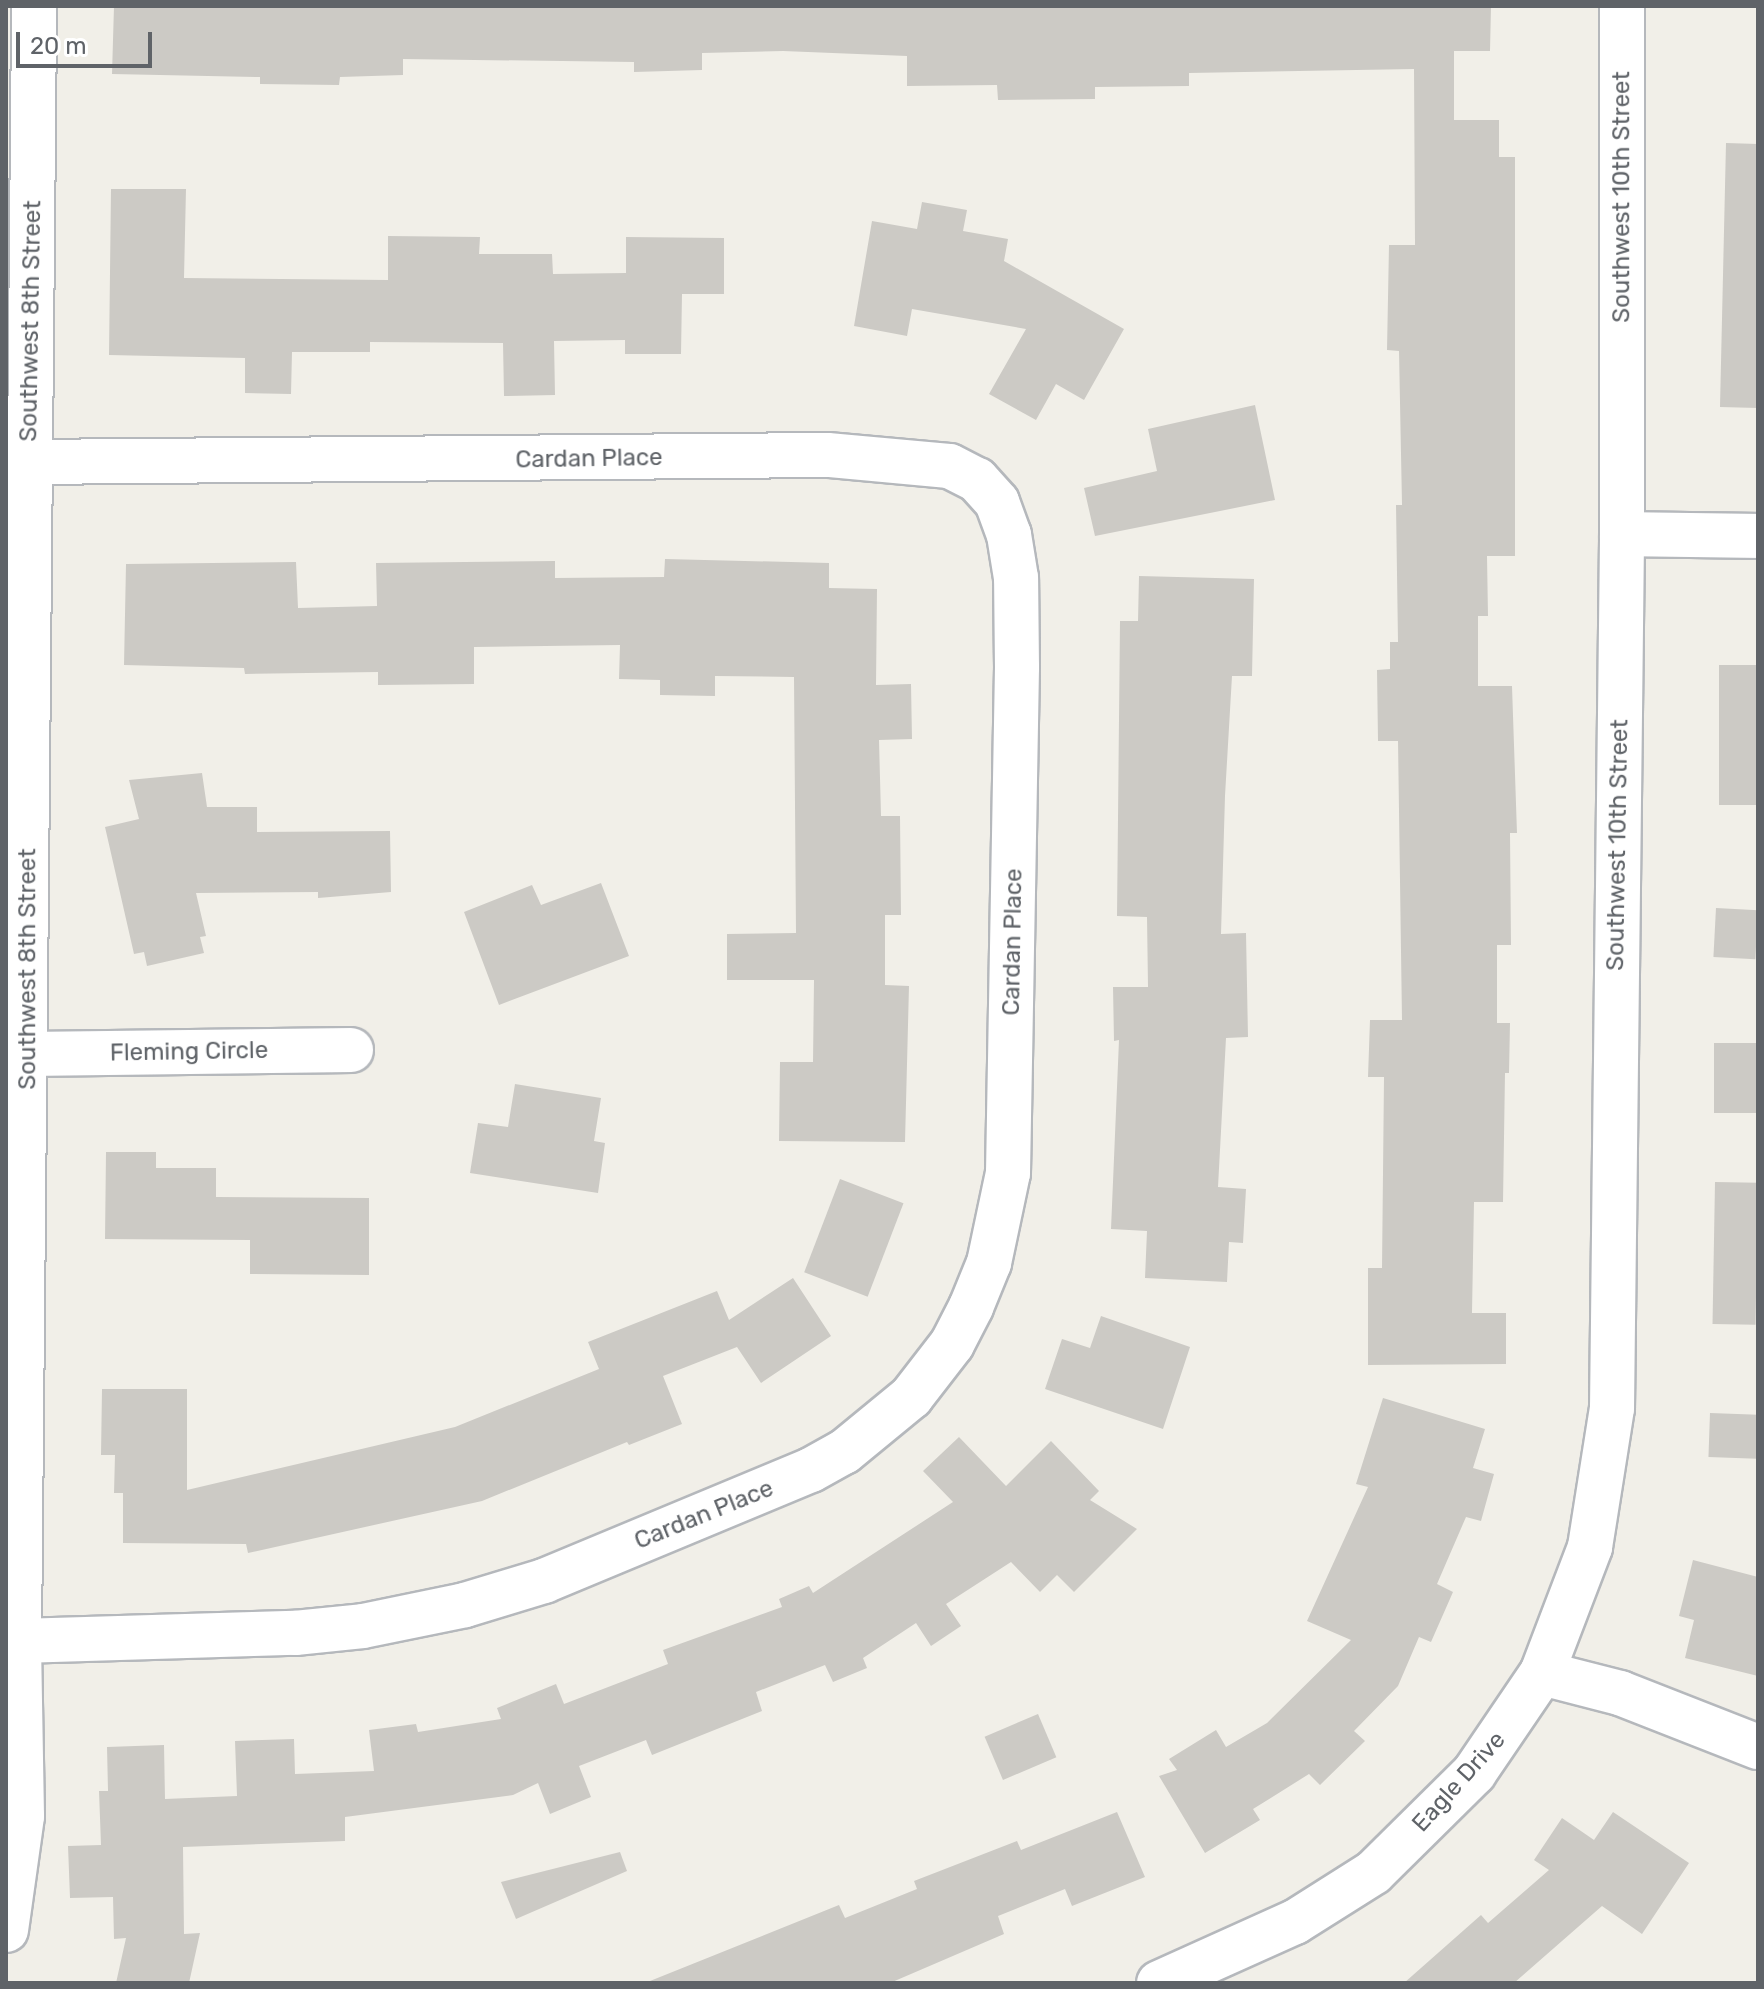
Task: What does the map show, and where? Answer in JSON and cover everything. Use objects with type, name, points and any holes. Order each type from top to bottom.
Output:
[{"type":"street","name":"Southwest 8th Street","points":[[6,1930],[22,1816],[19,1641],[28,1054],[34,6]]},
{"type":"street","name":"Southwest 10th Street","points":[[1542,1673],[1570,1612],[1590,1547],[1612,1408],[1622,534],[1622,6]]},
{"type":"street","name":"Cardan Place","points":[[19,1641],[295,1633],[363,1626],[465,1605],[544,1581],[811,1470],[844,1452],[911,1397],[952,1344],[971,1307],[989,1263],[1008,1173],[1017,667],[1016,578],[1009,535],[997,502],[977,480],[949,466],[827,455],[30,462]]},
{"type":"street","points":[[1622,534],[1758,536]]},
{"type":"street","name":"Fleming Circle","points":[[28,1054],[351,1050]]},
{"type":"street","points":[[1542,1673],[1620,1693],[1758,1747]]},
{"type":"street","name":"Eagle Drive","points":[[1159,1983],[1295,1922],[1374,1872],[1474,1773],[1542,1673]]},
{"type":"building","points":[[114,6],[1491,6],[1490,51],[1454,51],[1454,120],[1499,120],[1499,157],[1515,157],[1515,556],[1487,556],[1488,616],[1478,616],[1478,686],[1512,686],[1517,833],[1510,833],[1511,945],[1497,945],[1497,1023],[1510,1023],[1509,1073],[1505,1073],[1503,1202],[1474,1202],[1472,1313],[1506,1313],[1506,1364],[1368,1365],[1368,1268],[1382,1268],[1384,1077],[1368,1077],[1370,1020],[1402,1020],[1398,741],[1378,741],[1377,670],[1390,669],[1390,642],[1398,642],[1396,505],[1402,505],[1399,351],[1387,350],[1389,245],[1415,245],[1414,69],[1189,73],[1189,86],[1095,87],[1095,99],[998,100],[997,85],[907,86],[907,56],[783,51],[702,53],[702,70],[634,72],[634,62],[403,59],[403,75],[340,77],[339,85],[260,84],[260,77],[112,74]]},
{"type":"building","points":[[1726,143],[1758,144],[1758,408],[1720,407]]},
{"type":"building","points":[[111,189],[186,189],[184,278],[388,280],[388,236],[480,237],[479,254],[552,254],[553,274],[626,273],[626,237],[724,238],[724,294],[682,294],[681,354],[625,354],[625,340],[554,341],[555,395],[504,396],[503,343],[370,342],[370,352],[292,352],[291,394],[245,393],[245,358],[109,355]]},
{"type":"building","points":[[922,202],[967,210],[963,231],[1008,239],[1004,261],[1124,329],[1084,400],[1056,384],[1036,420],[989,394],[1026,329],[912,309],[907,336],[854,326],[872,221],[917,229]]},
{"type":"building","points":[[1255,405],[1275,500],[1095,536],[1084,488],[1157,471],[1148,429]]},
{"type":"building","points":[[665,559],[829,563],[829,588],[877,589],[876,685],[911,684],[912,739],[879,740],[881,816],[900,816],[901,915],[885,915],[885,985],[909,986],[905,1142],[779,1141],[780,1062],[813,1062],[814,980],[727,980],[727,934],[796,933],[794,677],[715,676],[715,696],[660,695],[660,680],[619,679],[620,645],[474,647],[474,684],[378,685],[378,672],[245,674],[244,668],[124,665],[126,564],[296,562],[298,608],[377,606],[376,563],[555,561],[555,578],[664,577]]},
{"type":"building","points":[[1139,576],[1254,579],[1252,676],[1232,676],[1225,796],[1221,934],[1246,933],[1248,1037],[1226,1038],[1218,1187],[1246,1189],[1243,1243],[1229,1242],[1227,1282],[1145,1278],[1147,1231],[1111,1229],[1119,1040],[1114,1041],[1113,987],[1148,987],[1147,917],[1117,916],[1120,621],[1138,621]]},
{"type":"building","points":[[1719,665],[1758,665],[1758,805],[1719,805]]},
{"type":"building","points":[[202,773],[207,807],[257,807],[257,832],[390,831],[391,892],[318,898],[318,892],[196,893],[206,936],[200,937],[204,953],[147,966],[144,952],[134,954],[105,827],[139,819],[129,780]]},
{"type":"building","points":[[601,883],[629,956],[499,1005],[464,912],[532,885],[541,905]]},
{"type":"building","points":[[1716,908],[1758,910],[1755,959],[1713,957]]},
{"type":"building","points":[[1714,1043],[1758,1043],[1758,1113],[1714,1113]]},
{"type":"building","points":[[515,1084],[601,1098],[594,1141],[605,1143],[598,1193],[470,1173],[478,1123],[508,1127]]},
{"type":"building","points":[[106,1152],[156,1152],[156,1168],[216,1168],[216,1197],[369,1198],[369,1275],[250,1274],[250,1240],[105,1239]]},
{"type":"building","points":[[840,1179],[903,1203],[868,1297],[804,1272]]},
{"type":"building","points":[[1715,1182],[1758,1183],[1756,1325],[1713,1324]]},
{"type":"building","points":[[793,1278],[831,1336],[761,1383],[737,1347],[663,1376],[682,1424],[629,1445],[627,1442],[482,1501],[248,1553],[246,1544],[123,1543],[123,1493],[114,1493],[115,1455],[101,1455],[102,1389],[187,1389],[187,1490],[455,1427],[599,1369],[588,1342],[717,1291],[729,1320]]},
{"type":"building","points":[[1101,1316],[1190,1347],[1163,1429],[1045,1389],[1062,1339],[1090,1348]]},
{"type":"building","points":[[1383,1398],[1485,1429],[1473,1468],[1494,1474],[1481,1521],[1466,1517],[1437,1584],[1453,1592],[1431,1642],[1419,1637],[1398,1686],[1354,1731],[1365,1741],[1320,1785],[1309,1774],[1253,1809],[1260,1820],[1205,1853],[1159,1776],[1177,1770],[1169,1759],[1216,1730],[1226,1747],[1267,1723],[1351,1640],[1307,1621],[1368,1487],[1356,1484]]},
{"type":"building","points":[[1710,1413],[1758,1415],[1756,1459],[1708,1457]]},
{"type":"building","points":[[959,1437],[1006,1486],[1051,1441],[1099,1491],[1090,1500],[1137,1529],[1074,1592],[1057,1575],[1040,1592],[1011,1562],[946,1604],[961,1626],[931,1646],[916,1623],[863,1658],[867,1668],[833,1682],[825,1665],[756,1692],[762,1711],[652,1755],[646,1740],[579,1766],[591,1797],[550,1814],[538,1783],[513,1795],[345,1817],[345,1841],[183,1847],[184,1934],[200,1933],[189,1983],[116,1983],[126,1938],[114,1939],[113,1897],[70,1898],[68,1846],[101,1845],[99,1791],[108,1791],[107,1747],[164,1745],[165,1799],[237,1796],[235,1741],[294,1739],[295,1774],[374,1771],[369,1730],[416,1724],[418,1732],[501,1719],[497,1708],[556,1684],[564,1704],[668,1664],[663,1650],[782,1607],[779,1599],[809,1586],[813,1593],[953,1502],[923,1471]]},
{"type":"building","points":[[1693,1560],[1758,1577],[1758,1676],[1685,1658],[1694,1620],[1679,1616]]},
{"type":"building","points":[[1038,1714],[1056,1757],[1003,1780],[985,1737]]},
{"type":"building","points":[[1117,1812],[1145,1877],[1072,1906],[1065,1889],[998,1916],[1004,1934],[890,1983],[645,1983],[839,1905],[845,1918],[917,1889],[914,1881],[1017,1841],[1021,1850]]},
{"type":"building","points":[[1613,1812],[1689,1863],[1642,1934],[1602,1906],[1514,1983],[1404,1983],[1481,1915],[1488,1923],[1549,1870],[1534,1860],[1562,1818],[1594,1840]]},
{"type":"building","points":[[620,1852],[627,1871],[516,1919],[501,1882]]}]
